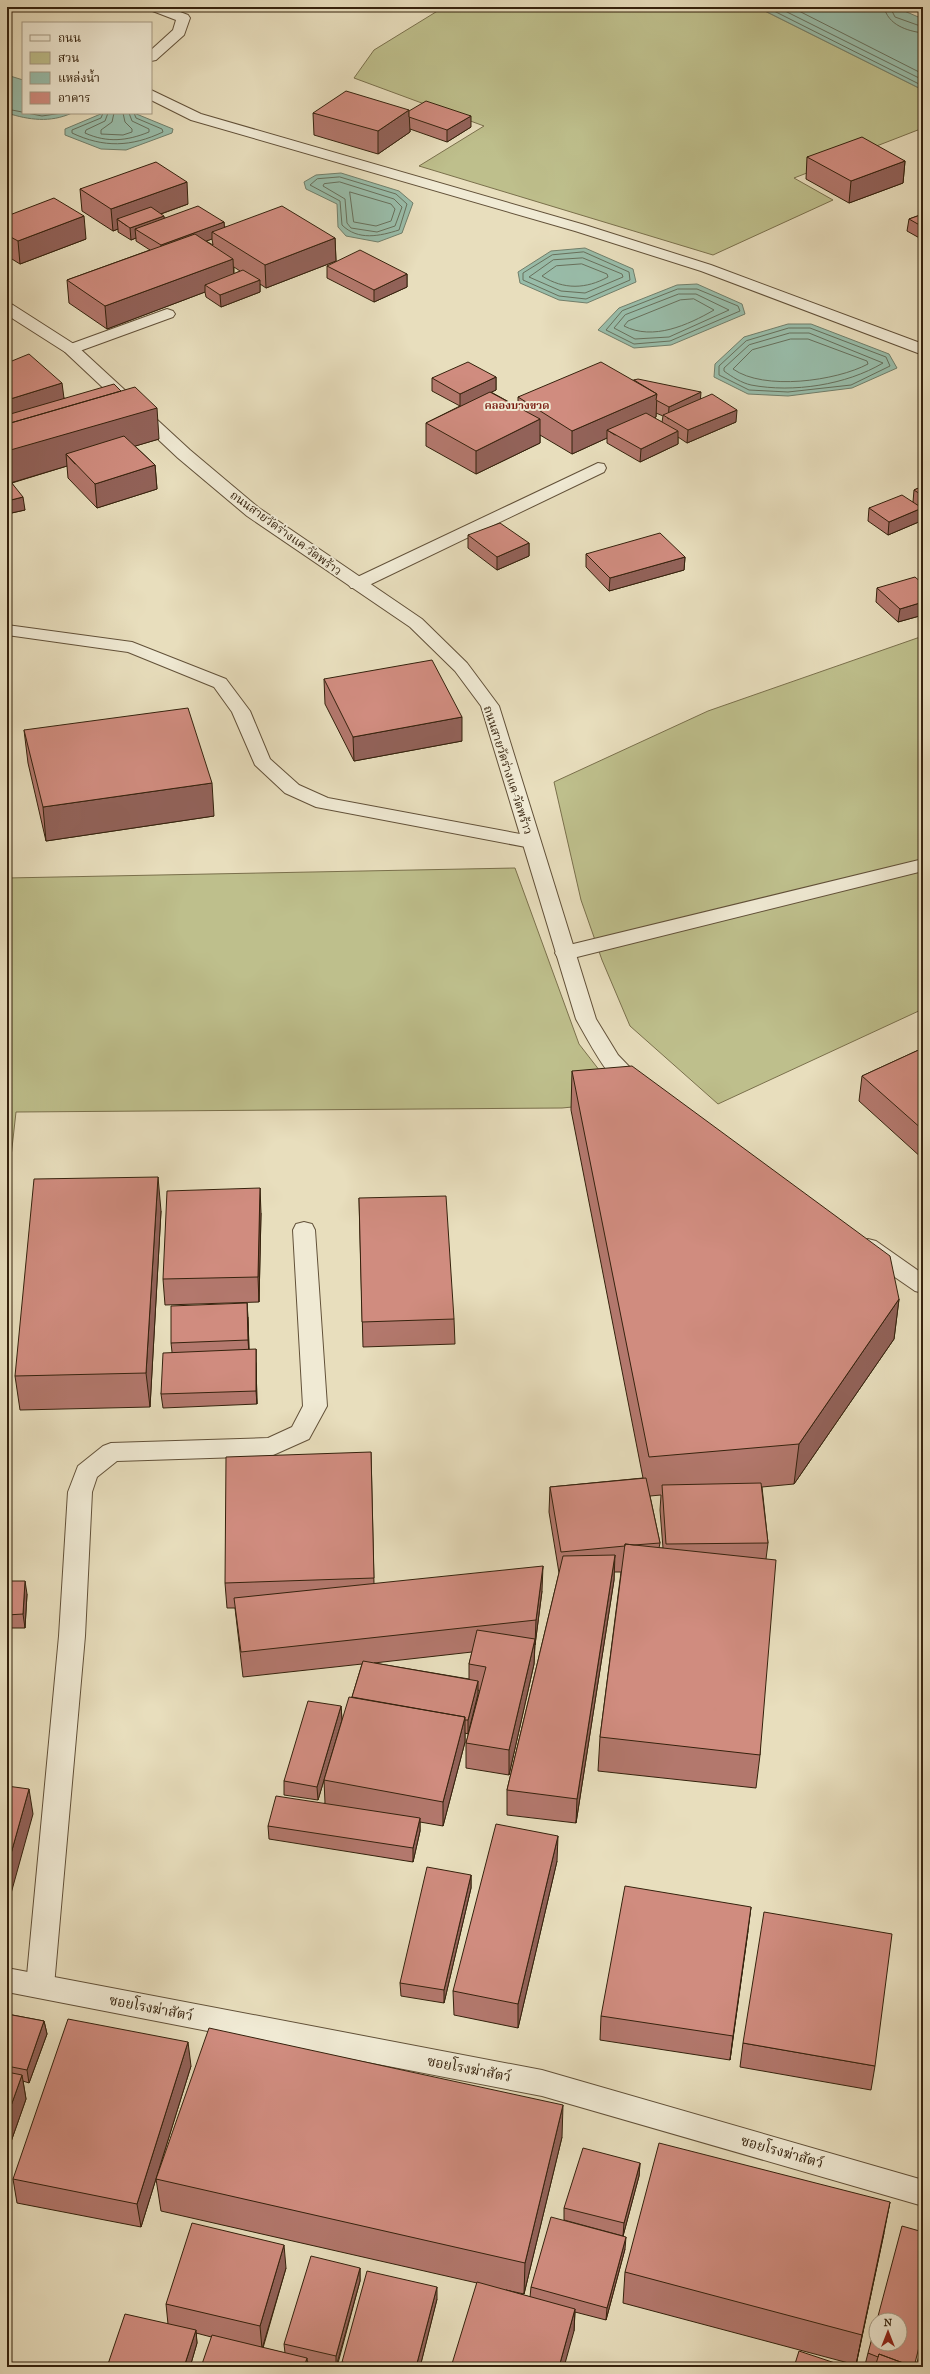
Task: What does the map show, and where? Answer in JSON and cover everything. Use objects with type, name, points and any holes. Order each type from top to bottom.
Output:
[{"type":"street","points":[[152,56],[179,32],[183,18],[155,7]]},
{"type":"street","points":[[152,95],[196,117],[572,226],[706,268],[923,350]]},
{"type":"street","name":"ถนนสายวัดร่างแค-วัดพร้าว","points":[[7,308],[71,349],[110,394],[253,512],[416,623],[461,668],[490,706],[565,953],[590,1026],[610,1060],[649,1100]]},
{"type":"street","points":[[71,349],[167,314]]},
{"type":"street","points":[[357,584],[598,468]]},
{"type":"street","points":[[7,630],[132,647],[220,683],[241,711],[262,761],[292,789],[323,803],[531,842]]},
{"type":"street","points":[[565,953],[923,865]]},
{"type":"street","points":[[40,1986],[72,1636],[80,1492],[88,1472],[111,1452],[271,1447],[301,1433],[315,1406],[304,1230]]},
{"type":"street","points":[[851,1236],[923,1285]]},
{"type":"street","name":"ซอยโรงฆ่าสัตว์","points":[[7,1980],[542,2083],[923,2193]]},
{"type":"green space","points":[[444,7],[757,7],[923,90],[923,128],[794,178],[833,200],[713,255],[419,166],[484,126],[354,78],[374,50]]},
{"type":"green space","points":[[923,636],[923,1009],[718,1104],[630,1026],[602,960],[581,900],[554,782],[708,711]]},
{"type":"green space","points":[[515,868],[579,1044],[624,1102],[562,1108],[16,1112],[7,1193],[7,878]]},
{"type":"water","points":[[757,7],[895,7],[923,19],[923,90]]},
{"type":"water","points":[[7,75],[22,80],[22,114],[69,114],[56,118],[31,119],[7,113]]},
{"type":"water","points":[[101,114],[136,114],[173,129],[172,133],[126,150],[101,149],[65,135],[65,129]]},
{"type":"water","points":[[341,173],[399,191],[413,203],[402,233],[378,242],[346,236],[338,227],[337,204],[306,189],[304,182],[316,175]]},
{"type":"water","points":[[585,248],[633,269],[636,282],[587,303],[559,300],[520,283],[518,272],[551,251]]},
{"type":"water","points":[[697,284],[742,304],[745,314],[671,345],[634,348],[598,330],[619,308],[677,285]]},
{"type":"water","points":[[788,324],[811,324],[889,354],[897,368],[852,388],[788,396],[748,394],[714,377],[715,364],[744,337]]},
{"type":"building","points":[[346,91],[409,110],[378,131],[313,113]]},
{"type":"building","points":[[426,101],[471,116],[447,130],[409,117],[409,111]]},
{"type":"building","points":[[862,137],[905,161],[851,181],[807,157]]},
{"type":"building","points":[[156,162],[187,182],[111,209],[80,189]]},
{"type":"building","points":[[54,198],[84,216],[18,241],[7,235],[7,216]]},
{"type":"building","points":[[198,206],[224,222],[161,245],[135,229]]},
{"type":"building","points":[[282,206],[335,238],[265,265],[212,232]]},
{"type":"building","points":[[151,207],[164,216],[130,228],[117,219]]},
{"type":"building","points":[[923,214],[923,227],[909,219]]},
{"type":"building","points":[[195,234],[233,259],[105,306],[67,280]]},
{"type":"building","points":[[360,250],[407,274],[374,290],[327,266]]},
{"type":"building","points":[[243,270],[260,280],[220,295],[205,285]]},
{"type":"building","points":[[29,354],[62,383],[7,400],[7,363]]},
{"type":"building","points":[[468,362],[496,377],[460,394],[432,378]]},
{"type":"building","points":[[601,362],[657,394],[572,431],[518,397]]},
{"type":"building","points":[[638,379],[701,392],[669,407],[656,400],[657,394],[634,380]]},
{"type":"building","points":[[114,384],[121,391],[7,424],[7,415]]},
{"type":"building","points":[[135,387],[157,408],[7,451],[7,424]]},
{"type":"building","points":[[490,392],[540,419],[476,451],[426,423]]},
{"type":"building","points":[[712,394],[737,410],[688,430],[663,415]]},
{"type":"building","points":[[646,413],[678,431],[641,449],[607,430]]},
{"type":"building","points":[[124,436],[155,465],[95,484],[66,454]]},
{"type":"building","points":[[11,482],[23,497],[7,501],[7,483]]},
{"type":"building","points":[[923,486],[923,496],[914,490]]},
{"type":"building","points":[[902,495],[922,508],[889,522],[869,508]]},
{"type":"building","points":[[500,523],[529,543],[497,557],[468,535]]},
{"type":"building","points":[[660,533],[685,557],[610,578],[586,554]]},
{"type":"building","points":[[915,577],[923,584],[923,602],[900,609],[877,588]]},
{"type":"building","points":[[432,660],[462,717],[353,737],[324,679]]},
{"type":"building","points":[[188,708],[212,783],[43,807],[24,730]]},
{"type":"building","points":[[923,1048],[923,1130],[862,1076]]},
{"type":"building","points":[[632,1066],[890,1256],[899,1299],[799,1444],[649,1457],[572,1071]]},
{"type":"building","points":[[158,1177],[146,1373],[15,1376],[34,1179]]},
{"type":"building","points":[[260,1188],[258,1277],[163,1279],[167,1191]]},
{"type":"building","points":[[446,1196],[454,1319],[362,1322],[359,1198]]},
{"type":"building","points":[[247,1303],[248,1340],[171,1343],[171,1306]]},
{"type":"building","points":[[256,1349],[256,1391],[161,1394],[163,1353]]},
{"type":"building","points":[[371,1452],[374,1578],[225,1583],[226,1457]]},
{"type":"building","points":[[646,1478],[660,1543],[634,1545],[625,1544],[625,1546],[561,1552],[550,1487]]},
{"type":"building","points":[[761,1483],[768,1543],[666,1544],[662,1485]]},
{"type":"building","points":[[625,1544],[776,1560],[760,1755],[600,1737]]},
{"type":"building","points":[[615,1555],[577,1799],[507,1790],[563,1556]]},
{"type":"building","points":[[543,1566],[536,1620],[241,1652],[234,1598]]},
{"type":"building","points":[[7,1581],[25,1581],[23,1614],[7,1615]]},
{"type":"building","points":[[477,1630],[535,1639],[509,1750],[466,1743],[486,1667],[469,1664]]},
{"type":"building","points":[[363,1661],[478,1681],[468,1720],[465,1720],[465,1717],[352,1697]]},
{"type":"building","points":[[349,1697],[465,1717],[443,1802],[324,1780]]},
{"type":"building","points":[[308,1701],[341,1706],[317,1787],[284,1781]]},
{"type":"building","points":[[7,1786],[29,1789],[7,1868]]},
{"type":"building","points":[[276,1796],[420,1818],[413,1848],[268,1826]]},
{"type":"building","points":[[496,1824],[558,1836],[518,2004],[453,1991]]},
{"type":"building","points":[[427,1867],[471,1875],[444,1990],[400,1983]]},
{"type":"building","points":[[625,1886],[751,1907],[733,2036],[601,2016]]},
{"type":"building","points":[[764,1912],[892,1934],[875,2066],[743,2043]]},
{"type":"building","points":[[7,2014],[44,2021],[27,2070],[7,2066]]},
{"type":"building","points":[[68,2019],[188,2042],[137,2204],[13,2179]]},
{"type":"building","points":[[209,2028],[563,2105],[525,2263],[156,2179]]},
{"type":"building","points":[[7,2072],[22,2075],[7,2117]]},
{"type":"building","points":[[659,2143],[890,2202],[862,2335],[625,2272]]},
{"type":"building","points":[[583,2148],[640,2163],[624,2223],[564,2208]]},
{"type":"building","points":[[551,2217],[626,2237],[607,2308],[531,2287]]},
{"type":"building","points":[[192,2223],[284,2245],[260,2326],[166,2304]]},
{"type":"building","points":[[902,2226],[923,2232],[923,2331],[914,2367],[879,2354],[878,2357],[868,2353],[908,2352],[908,2312],[879,2312]]},
{"type":"building","points":[[311,2256],[360,2268],[336,2356],[284,2344]]},
{"type":"building","points":[[367,2271],[437,2287],[416,2367],[362,2367],[342,2362]]},
{"type":"building","points":[[477,2282],[575,2309],[559,2367],[451,2367]]},
{"type":"building","points":[[125,2314],[196,2330],[184,2367],[107,2367]]},
{"type":"building","points":[[212,2335],[307,2358],[304,2367],[201,2367]]},
{"type":"building","points":[[923,2345],[923,2367],[922,2367],[916,2365]]},
{"type":"building","points":[[799,2351],[844,2366],[844,2367],[794,2367]]},
{"type":"building","points":[[879,2354],[914,2367],[875,2367]]},
{"type":"district","name":"คลองบางขวด","points":[[517,405]]}]
